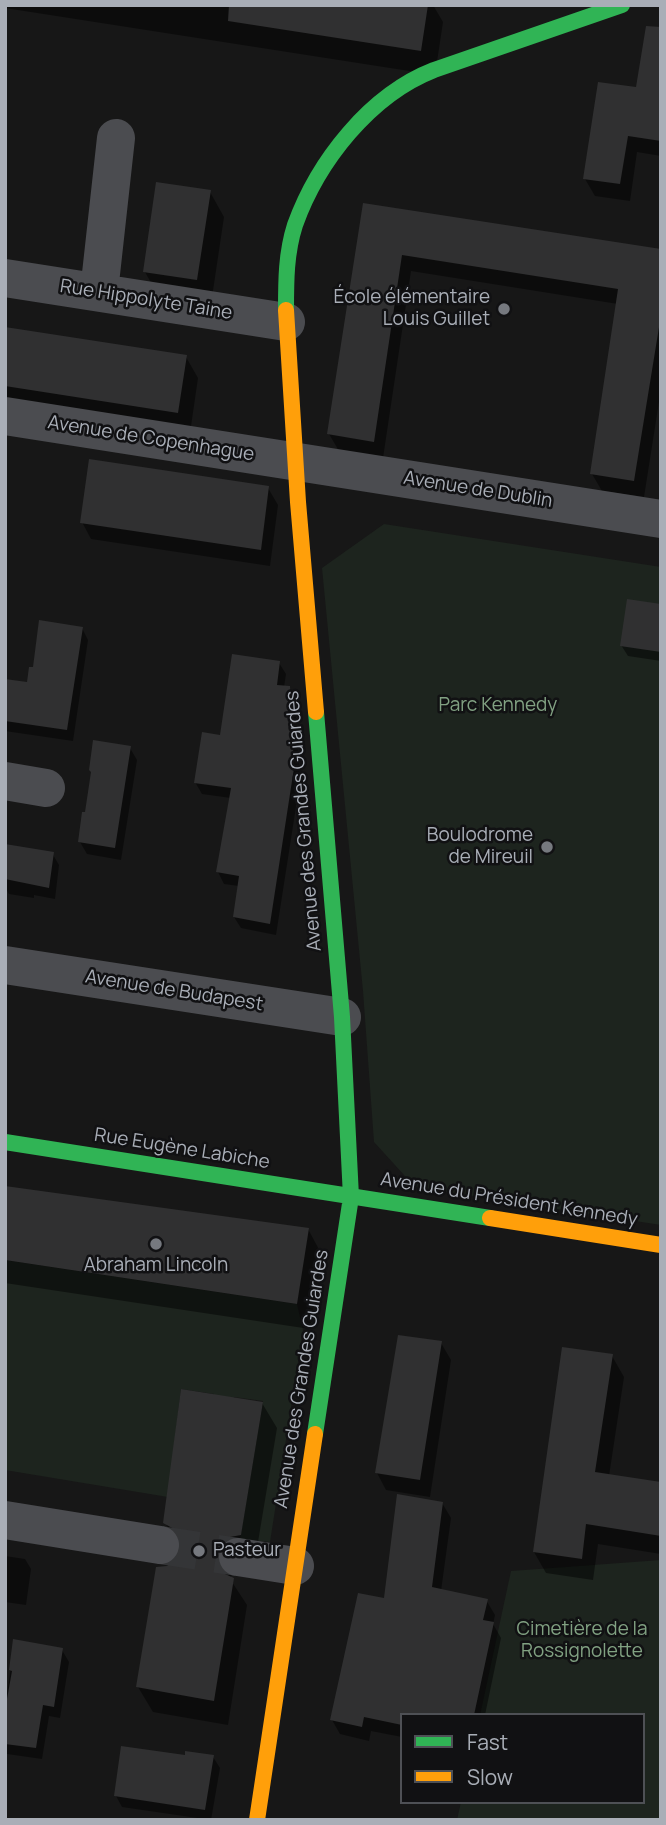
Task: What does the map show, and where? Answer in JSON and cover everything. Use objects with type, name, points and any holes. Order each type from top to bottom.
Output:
[{"type":"street","name":"Avenue des Grandes Guiardes","points":[[257,1820],[351,1197],[342,1017],[306,605],[286,322],[286,267],[295,226],[327,163],[350,132],[372,110],[411,79],[622,5]]},
{"type":"street","points":[[99,292],[116,138]]},
{"type":"street","name":"Rue Hippolyte Taine","points":[[5,278],[286,322]]},
{"type":"street","name":"Avenue de Copenhague","points":[[5,416],[296,461]]},
{"type":"street","name":"Avenue de Dublin","points":[[296,461],[661,519]]},
{"type":"street","points":[[5,781],[46,788]]},
{"type":"street","name":"Avenue de Budapest","points":[[5,965],[342,1017]]},
{"type":"street","name":"Rue Eugène Labiche","points":[[5,1142],[351,1197]]},
{"type":"street","name":"Avenue du Président Kennedy","points":[[351,1197],[661,1245]]},
{"type":"street","points":[[5,1520],[160,1545]]},
{"type":"street","points":[[238,1557],[295,1566]]},
{"type":"green space","name":"Parc Kennedy","points":[[384,524],[661,567],[661,1225],[415,1187],[374,1142],[363,991],[322,568]]},
{"type":"green space","points":[[5,1260],[297,1304],[303,1330],[270,1542],[240,1539],[263,1401],[234,1397],[232,1412],[212,1409],[214,1394],[181,1389],[168,1497],[5,1470]]},
{"type":"green space","name":"Cimetière de la Rossignolette","points":[[661,1560],[661,1820],[457,1820],[461,1804],[645,1804],[645,1713],[480,1713],[511,1571]]},
{"type":"building","points":[[229,5],[428,5],[421,51],[228,21]]},
{"type":"building","points":[[646,26],[661,27],[661,141],[628,136],[620,184],[583,179],[598,82],[636,87]]},
{"type":"building","points":[[156,182],[211,190],[197,280],[143,272]]},
{"type":"building","points":[[363,203],[661,249],[661,315],[634,481],[590,474],[618,289],[402,255],[374,442],[327,434]]},
{"type":"building","points":[[5,327],[187,355],[178,413],[5,386]]},
{"type":"building","points":[[89,459],[269,486],[261,550],[80,523]]},
{"type":"building","points":[[627,599],[661,604],[661,652],[620,646]]},
{"type":"building","points":[[39,620],[83,627],[67,730],[5,721],[5,679],[27,682],[29,667],[33,667]]},
{"type":"building","points":[[232,654],[280,661],[277,685],[290,686],[294,768],[270,924],[233,917],[239,876],[216,872],[231,788],[194,783],[202,732],[220,735]]},
{"type":"building","points":[[93,740],[131,746],[115,848],[78,842],[91,772],[89,770]]},
{"type":"building","points":[[5,844],[54,852],[49,888],[5,879]]},
{"type":"building","name":"Abraham Lincoln","points":[[5,1186],[309,1228],[297,1304],[5,1260]]},
{"type":"building","points":[[398,1335],[442,1341],[420,1480],[375,1473]]},
{"type":"building","points":[[562,1347],[613,1354],[595,1472],[661,1482],[661,1536],[586,1524],[582,1559],[533,1552]]},
{"type":"building","name":"Pasteur","points":[[181,1389],[263,1402],[241,1535],[230,1537],[221,1543],[217,1553],[218,1565],[225,1574],[234,1578],[214,1701],[136,1687],[156,1567],[167,1566],[176,1559],[182,1548],[180,1537],[174,1529],[163,1523]]},
{"type":"building","points":[[397,1494],[443,1502],[432,1587],[488,1599],[483,1620],[494,1622],[474,1713],[400,1713],[400,1725],[364,1717],[362,1727],[330,1720],[358,1593],[384,1598]]},
{"type":"building","points":[[13,1639],[63,1648],[54,1707],[43,1705],[36,1748],[5,1744],[5,1710],[12,1671],[9,1670]]},
{"type":"building","points":[[121,1746],[185,1755],[185,1751],[214,1755],[205,1810],[114,1796]]},
{"type":"tunnel","points":[[160,1545],[238,1557]]},
{"type":"traffic: fast","points":[[286,310],[286,278],[295,225],[317,177],[332,154],[368,113],[411,81],[434,70],[622,5]]},
{"type":"traffic: fast","points":[[315,1434],[351,1197],[342,1017],[316,712]]},
{"type":"traffic: fast","points":[[5,1142],[490,1218]]},
{"type":"traffic: slow","points":[[286,310],[298,502],[316,712]]},
{"type":"traffic: slow","points":[[490,1218],[661,1245]]},
{"type":"traffic: slow","points":[[257,1820],[315,1434]]},
{"type":"place","name":"École élémentaire Louis Guillet","points":[[504,309]]},
{"type":"place","name":"Boulodrome de Mireuil","points":[[547,847]]},
{"type":"place","name":"Abraham Lincoln","points":[[156,1244]]},
{"type":"place","name":"Pasteur","points":[[199,1551]]}]
